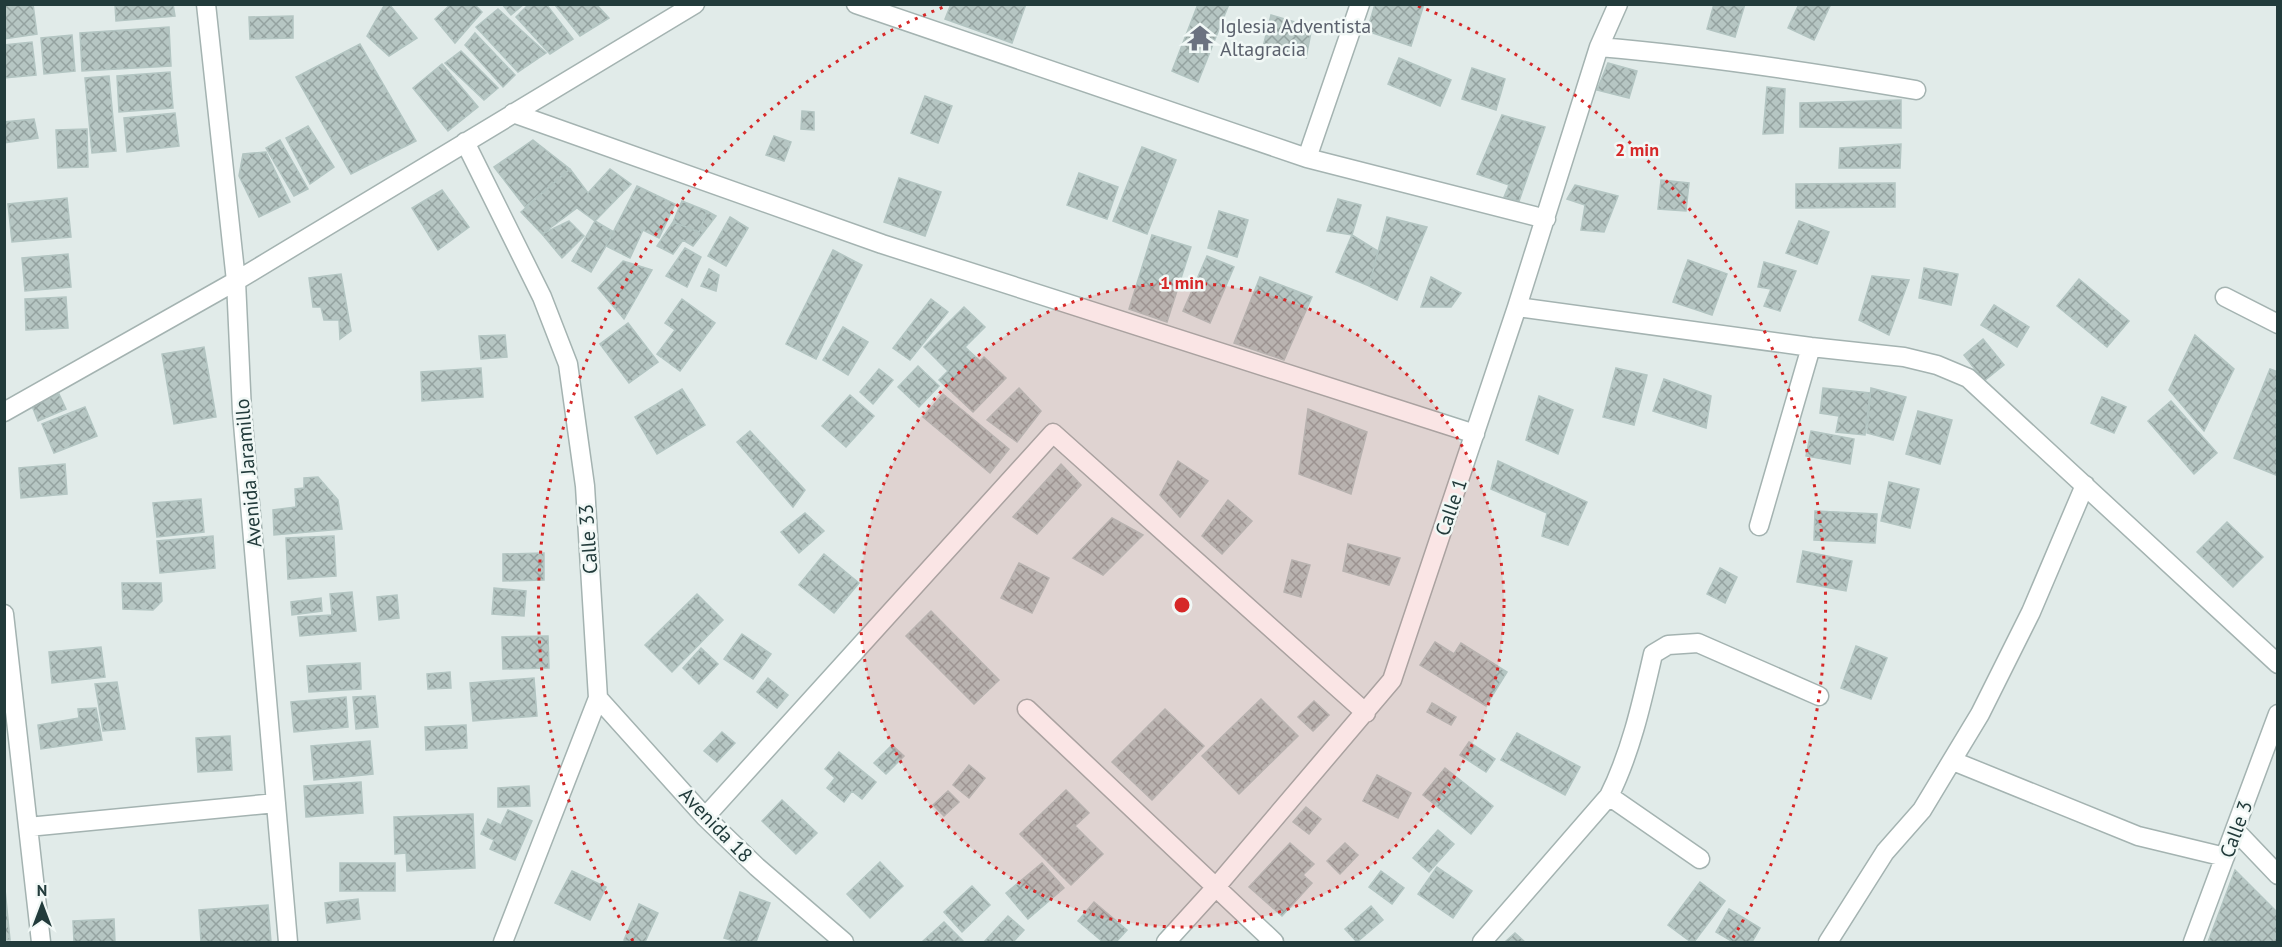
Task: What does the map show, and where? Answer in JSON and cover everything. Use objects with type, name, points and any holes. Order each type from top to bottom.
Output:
[{"type":"street","name":"Avenida Jaramillo","points":[[206,4],[236,281],[242,412],[288,942]]},
{"type":"street","points":[[4,412],[236,281],[695,4]]},
{"type":"street","points":[[856,4],[1307,158],[1546,219]]},
{"type":"street","points":[[1307,158],[1360,4]]},
{"type":"street","name":"Calle 1","points":[[1166,942],[1216,887],[1392,680],[1546,219],[1599,47],[1618,4]]},
{"type":"street","points":[[1599,47],[1674,53],[1916,90]]},
{"type":"street","points":[[513,113],[882,244],[1475,434]]},
{"type":"street","name":"Calle 33","points":[[465,142],[542,297],[567,363],[585,486],[598,698],[503,942]]},
{"type":"street","points":[[2225,297],[2277,324]]},
{"type":"street","points":[[1517,307],[1810,347],[1904,357],[1937,365],[1968,378],[2277,664]]},
{"type":"street","points":[[1760,526],[1810,347]]},
{"type":"street","points":[[705,817],[1053,433],[1366,712]]},
{"type":"street","points":[[1828,942],[1885,852],[1922,810],[1953,761],[2006,663],[2085,486]]},
{"type":"street","points":[[4,614],[41,942]]},
{"type":"street","points":[[1482,942],[1609,796],[1621,772],[1644,695],[1653,654],[1668,645],[1698,643],[1820,696]]},
{"type":"street","name":"Avenida 18","points":[[598,698],[705,817],[844,942]]},
{"type":"street","points":[[1027,708],[1274,942]]},
{"type":"street","name":"Calle 3","points":[[2193,942],[2277,714]]},
{"type":"street","points":[[1953,761],[2138,836],[2225,857]]},
{"type":"street","points":[[1609,796],[1700,859]]},
{"type":"street","points":[[28,827],[276,803]]},
{"type":"street","points":[[2235,830],[2277,875]]},
{"type":"building","points":[[4,4],[33,4],[37,34],[4,39]]},
{"type":"building","points":[[115,4],[173,4],[175,16],[116,21]]},
{"type":"building","points":[[385,4],[389,4],[417,38],[389,56],[367,36]]},
{"type":"building","points":[[451,4],[474,4],[482,12],[455,43],[435,19]]},
{"type":"building","points":[[502,4],[524,4],[511,15]]},
{"type":"building","points":[[529,4],[546,4],[573,39],[550,54],[516,17]]},
{"type":"building","points":[[596,4],[609,18],[580,36],[555,5]]},
{"type":"building","points":[[951,4],[1026,4],[1012,43],[945,19]]},
{"type":"building","points":[[1198,4],[1229,4],[1198,82],[1172,71]]},
{"type":"building","points":[[1375,4],[1424,4],[1411,46],[1367,31]]},
{"type":"building","points":[[1714,4],[1745,4],[1735,37],[1707,29]]},
{"type":"building","points":[[1799,4],[1830,6],[1814,40],[1788,28]]},
{"type":"building","points":[[498,9],[546,53],[518,72],[476,27]]},
{"type":"building","points":[[1271,15],[1312,27],[1306,58],[1263,47]]},
{"type":"building","points":[[293,16],[293,38],[250,39],[249,17]]},
{"type":"building","points":[[169,27],[171,66],[82,71],[80,33]]},
{"type":"building","points":[[475,33],[515,75],[503,87],[465,45]]},
{"type":"building","points":[[72,35],[75,71],[44,74],[41,38]]},
{"type":"building","points":[[32,42],[36,75],[4,78],[4,45]]},
{"type":"building","points":[[360,44],[416,141],[351,174],[296,77]]},
{"type":"building","points":[[461,51],[498,88],[484,100],[445,63]]},
{"type":"building","points":[[1399,58],[1451,80],[1440,106],[1388,84]]},
{"type":"building","points":[[1608,63],[1637,71],[1629,98],[1597,90]]},
{"type":"building","points":[[442,64],[478,107],[448,131],[413,88]]},
{"type":"building","points":[[1472,68],[1505,79],[1496,110],[1462,99]]},
{"type":"building","points":[[170,72],[173,108],[119,112],[117,76]]},
{"type":"building","points":[[109,76],[116,151],[92,153],[85,78]]},
{"type":"building","points":[[1767,87],[1785,89],[1783,133],[1763,134]]},
{"type":"building","points":[[925,96],[952,106],[938,143],[911,133]]},
{"type":"building","points":[[1901,100],[1901,128],[1800,127],[1800,103]]},
{"type":"building","points":[[802,111],[814,112],[814,130],[801,129]]},
{"type":"building","points":[[175,113],[179,146],[127,152],[124,118]]},
{"type":"building","points":[[1502,115],[1545,127],[1519,201],[1504,197],[1509,185],[1477,174]]},
{"type":"building","points":[[34,119],[38,138],[4,143],[4,122]]},
{"type":"building","points":[[308,126],[334,167],[310,184],[286,138]]},
{"type":"building","points":[[87,129],[88,167],[58,168],[56,130]]},
{"type":"building","points":[[774,136],[791,142],[784,161],[766,155]]},
{"type":"building","points":[[280,140],[308,189],[294,196],[266,148]]},
{"type":"building","points":[[533,140],[570,169],[525,207],[494,167]]},
{"type":"building","points":[[1901,144],[1900,168],[1839,168],[1840,148]]},
{"type":"building","points":[[1142,147],[1176,160],[1147,234],[1113,221]]},
{"type":"building","points":[[266,152],[290,202],[259,217],[239,176],[243,154]]},
{"type":"building","points":[[570,169],[588,193],[610,169],[631,184],[595,221],[577,208],[542,234],[521,212]]},
{"type":"building","points":[[1079,173],[1118,187],[1107,219],[1067,205]]},
{"type":"building","points":[[899,178],[941,192],[925,236],[884,222]]},
{"type":"building","points":[[1661,180],[1689,183],[1686,211],[1658,209]]},
{"type":"building","points":[[1895,183],[1895,207],[1796,208],[1796,184]]},
{"type":"building","points":[[1575,185],[1618,196],[1604,232],[1581,230],[1585,205],[1567,199]]},
{"type":"building","points":[[637,186],[675,204],[659,238],[643,230],[630,258],[606,246]]},
{"type":"building","points":[[442,190],[469,227],[438,250],[412,208]]},
{"type":"building","points":[[67,198],[71,237],[12,242],[8,204]]},
{"type":"building","points":[[1338,199],[1361,205],[1352,235],[1327,231]]},
{"type":"building","points":[[682,201],[707,211],[699,232],[673,222]]},
{"type":"building","points":[[707,211],[716,216],[693,246],[683,240],[673,254],[657,246],[673,222],[699,232]]},
{"type":"building","points":[[1219,211],[1248,220],[1237,257],[1208,248]]},
{"type":"building","points":[[730,217],[748,228],[726,266],[708,256]]},
{"type":"building","points":[[1387,217],[1427,227],[1397,300],[1369,286]]},
{"type":"building","points":[[569,221],[584,236],[562,258],[542,234]]},
{"type":"building","points":[[595,221],[614,232],[591,272],[572,261]]},
{"type":"building","points":[[1799,221],[1829,232],[1817,264],[1786,253]]},
{"type":"building","points":[[1152,235],[1191,247],[1167,322],[1129,309]]},
{"type":"building","points":[[1352,235],[1378,251],[1369,286],[1336,272]]},
{"type":"building","points":[[685,248],[701,257],[687,287],[666,276]]},
{"type":"building","points":[[833,250],[862,265],[816,359],[786,344]]},
{"type":"building","points":[[68,254],[71,287],[25,291],[22,258]]},
{"type":"building","points":[[1207,256],[1234,267],[1210,323],[1183,311]]},
{"type":"building","points":[[1688,260],[1727,274],[1712,315],[1673,302]]},
{"type":"building","points":[[623,261],[652,270],[624,319],[598,288]]},
{"type":"building","points":[[1764,262],[1796,271],[1780,311],[1764,306],[1771,289],[1758,287]]},
{"type":"building","points":[[1924,268],[1958,274],[1951,305],[1919,298]]},
{"type":"building","points":[[709,269],[719,275],[716,291],[701,286]]},
{"type":"building","points":[[341,274],[351,331],[340,339],[339,320],[324,320],[321,307],[313,307],[309,278]]},
{"type":"building","points":[[1872,276],[1909,280],[1889,335],[1859,320]]},
{"type":"building","points":[[1260,277],[1312,297],[1284,360],[1234,343]]},
{"type":"building","points":[[1431,277],[1461,293],[1451,307],[1421,307]]},
{"type":"building","points":[[2079,279],[2129,321],[2107,347],[2057,306]]},
{"type":"building","points":[[66,297],[68,328],[26,330],[25,299]]},
{"type":"building","points":[[682,299],[715,323],[680,371],[657,354],[675,330],[665,323]]},
{"type":"building","points":[[931,299],[948,312],[910,360],[893,348]]},
{"type":"building","points":[[1994,305],[2029,327],[2017,347],[1981,325]]},
{"type":"building","points":[[964,307],[985,327],[965,347],[980,361],[984,357],[1006,378],[973,412],[939,380],[948,371],[924,347]]},
{"type":"building","points":[[628,323],[658,362],[629,383],[600,344]]},
{"type":"building","points":[[843,327],[868,342],[848,375],[823,360]]},
{"type":"building","points":[[505,335],[507,357],[481,359],[479,336]]},
{"type":"building","points":[[2195,335],[2234,369],[2204,431],[2169,390]]},
{"type":"building","points":[[1983,339],[2004,365],[1984,381],[1964,355]]},
{"type":"building","points":[[204,347],[216,417],[174,424],[162,354]]},
{"type":"building","points":[[918,366],[939,386],[919,407],[898,387]]},
{"type":"building","points":[[481,368],[483,397],[422,401],[421,372]]},
{"type":"building","points":[[1616,368],[1647,375],[1634,425],[1603,417]]},
{"type":"building","points":[[879,369],[893,380],[873,404],[860,392]]},
{"type":"building","points":[[2270,369],[2278,372],[2278,476],[2234,458]]},
{"type":"building","points":[[1664,379],[1711,396],[1706,428],[1653,411]]},
{"type":"building","points":[[1019,388],[1041,411],[1017,442],[987,420]]},
{"type":"building","points":[[1823,388],[1870,393],[1865,435],[1836,432],[1839,416],[1820,413]]},
{"type":"building","points":[[1871,388],[1906,397],[1893,440],[1867,433]]},
{"type":"building","points":[[682,389],[705,425],[657,454],[635,417]]},
{"type":"building","points":[[59,394],[66,409],[38,421],[32,406]]},
{"type":"building","points":[[943,394],[1009,449],[990,473],[923,417]]},
{"type":"building","points":[[850,395],[874,416],[846,447],[822,426]]},
{"type":"building","points":[[1539,396],[1573,410],[1558,454],[1526,440]]},
{"type":"building","points":[[2102,397],[2126,407],[2114,433],[2091,423]]},
{"type":"building","points":[[2171,401],[2217,453],[2194,474],[2148,421]]},
{"type":"building","points":[[85,407],[97,436],[54,453],[42,424]]},
{"type":"building","points":[[1308,409],[1367,432],[1351,494],[1299,474]]},
{"type":"building","points":[[1918,411],[1952,420],[1940,464],[1906,454]]},
{"type":"building","points":[[750,431],[805,490],[793,507],[737,442]]},
{"type":"building","points":[[1811,431],[1854,439],[1850,464],[1806,456]]},
{"type":"building","points":[[1178,461],[1208,481],[1180,517],[1160,495]]},
{"type":"building","points":[[1498,461],[1587,502],[1568,545],[1542,536],[1547,513],[1491,489]]},
{"type":"building","points":[[65,464],[67,494],[21,498],[19,468]]},
{"type":"building","points":[[1061,464],[1081,485],[1037,534],[1013,517]]},
{"type":"building","points":[[318,477],[338,500],[342,529],[274,535],[273,510],[296,507],[295,489],[304,488],[304,478]]},
{"type":"building","points":[[1889,482],[1919,489],[1910,528],[1881,521]]},
{"type":"building","points":[[201,499],[204,532],[157,537],[153,503]]},
{"type":"building","points":[[1228,500],[1252,521],[1222,554],[1202,536]]},
{"type":"building","points":[[1815,511],[1877,514],[1875,543],[1814,540]]},
{"type":"building","points":[[805,513],[824,531],[799,553],[781,532]]},
{"type":"building","points":[[1112,518],[1143,535],[1103,575],[1073,558]]},
{"type":"building","points":[[2227,522],[2263,557],[2233,587],[2197,552]]},
{"type":"building","points":[[213,536],[215,568],[160,573],[157,541]]},
{"type":"building","points":[[334,536],[336,576],[288,579],[286,538]]},
{"type":"building","points":[[1348,544],[1400,558],[1389,585],[1343,571]]},
{"type":"building","points":[[1803,551],[1852,561],[1846,591],[1797,582]]},
{"type":"building","points":[[544,553],[544,580],[503,581],[503,554]]},
{"type":"building","points":[[824,554],[859,583],[834,613],[799,585]]},
{"type":"building","points":[[1292,560],[1310,565],[1301,597],[1284,592]]},
{"type":"building","points":[[1019,563],[1049,578],[1032,613],[1001,598]]},
{"type":"building","points":[[1720,568],[1737,577],[1725,603],[1707,594]]},
{"type":"building","points":[[122,583],[161,583],[162,601],[153,610],[123,609]]},
{"type":"building","points":[[494,588],[526,591],[524,616],[492,614]]},
{"type":"building","points":[[352,592],[356,631],[300,636],[298,617],[332,615],[330,594]]},
{"type":"building","points":[[697,594],[723,620],[672,672],[645,645]]},
{"type":"building","points":[[397,595],[399,618],[379,620],[377,597]]},
{"type":"building","points":[[321,598],[322,611],[292,615],[291,602]]},
{"type":"building","points":[[931,611],[999,680],[974,704],[906,636]]},
{"type":"building","points":[[742,634],[771,654],[753,679],[724,659]]},
{"type":"building","points":[[548,636],[549,668],[503,669],[502,637]]},
{"type":"building","points":[[1435,642],[1454,654],[1461,643],[1507,672],[1486,706],[1420,665]]},
{"type":"building","points":[[1856,646],[1887,658],[1871,699],[1841,688]]},
{"type":"building","points":[[101,647],[105,677],[52,683],[49,652]]},
{"type":"building","points":[[701,648],[718,664],[699,684],[683,668]]},
{"type":"building","points":[[360,663],[361,689],[309,692],[307,666]]},
{"type":"building","points":[[450,672],[451,688],[428,689],[427,674]]},
{"type":"building","points":[[534,678],[537,716],[473,721],[470,683]]},
{"type":"building","points":[[768,678],[788,695],[777,708],[757,692]]},
{"type":"building","points":[[117,682],[125,729],[103,731],[95,684]]},
{"type":"building","points":[[375,696],[378,727],[356,729],[353,697]]},
{"type":"building","points":[[346,697],[348,727],[294,732],[291,702]]},
{"type":"building","points":[[1261,699],[1298,736],[1239,794],[1202,756]]},
{"type":"building","points":[[1314,701],[1329,715],[1313,731],[1298,717]]},
{"type":"building","points":[[1432,703],[1456,717],[1451,725],[1427,712]]},
{"type":"building","points":[[96,708],[102,740],[41,749],[38,725],[79,718],[78,709]]},
{"type":"building","points":[[1165,709],[1204,746],[1152,800],[1112,762]]},
{"type":"building","points":[[466,725],[467,748],[426,750],[425,727]]},
{"type":"building","points":[[722,732],[735,743],[717,762],[704,751]]},
{"type":"building","points":[[1517,733],[1580,767],[1565,795],[1501,760]]},
{"type":"building","points":[[230,736],[232,770],[198,772],[196,738]]},
{"type":"building","points":[[370,741],[373,774],[314,780],[311,746]]},
{"type":"building","points":[[1469,742],[1495,759],[1486,772],[1460,755]]},
{"type":"building","points":[[892,745],[904,756],[886,774],[874,763]]},
{"type":"building","points":[[839,752],[876,782],[862,799],[852,791],[844,802],[827,788],[835,778],[825,769]]},
{"type":"building","points":[[969,765],[985,778],[969,798],[953,785]]},
{"type":"building","points":[[1445,768],[1493,806],[1471,834],[1423,795]]},
{"type":"building","points":[[1377,775],[1411,793],[1398,818],[1363,801]]},
{"type":"building","points":[[361,782],[363,813],[306,817],[304,786]]},
{"type":"building","points":[[529,786],[530,806],[498,807],[498,788]]},
{"type":"building","points":[[1066,790],[1089,813],[1075,826],[1103,854],[1071,885],[1020,834]]},
{"type":"building","points":[[948,791],[959,802],[944,816],[933,805]]},
{"type":"building","points":[[782,800],[817,833],[796,854],[762,821]]},
{"type":"building","points":[[1306,807],[1321,819],[1309,834],[1293,822]]},
{"type":"building","points":[[508,810],[532,821],[515,860],[490,849],[494,840],[481,834],[488,819],[501,825]]},
{"type":"building","points":[[473,814],[475,868],[407,871],[406,853],[395,854],[394,817]]},
{"type":"building","points":[[1438,830],[1454,844],[1429,872],[1413,858]]},
{"type":"building","points":[[1290,843],[1314,864],[1303,875],[1312,883],[1282,916],[1249,887]]},
{"type":"building","points":[[1345,843],[1358,855],[1340,874],[1327,861]]},
{"type":"building","points":[[880,862],[903,886],[870,918],[847,894]]},
{"type":"building","points":[[340,863],[395,863],[395,891],[340,891]]},
{"type":"building","points":[[1042,863],[1064,888],[1028,919],[1006,893]]},
{"type":"building","points":[[1437,867],[1472,891],[1453,918],[1418,894]]},
{"type":"building","points":[[2235,870],[2278,913],[2278,942],[2208,942]]},
{"type":"building","points":[[572,871],[606,887],[590,920],[555,903]]},
{"type":"building","points":[[1381,871],[1404,888],[1392,904],[1369,887]]},
{"type":"building","points":[[4,879],[10,940],[4,940]]},
{"type":"building","points":[[1700,882],[1725,901],[1694,942],[1691,942],[1668,925]]},
{"type":"building","points":[[972,886],[990,905],[962,932],[944,912]]},
{"type":"building","points":[[740,892],[770,903],[756,942],[737,942],[724,938]]},
{"type":"building","points":[[358,899],[360,919],[327,923],[325,903]]},
{"type":"building","points":[[1094,902],[1127,930],[1116,942],[1103,942],[1078,921]]},
{"type":"building","points":[[639,904],[658,913],[645,942],[630,942],[624,940]]},
{"type":"building","points":[[268,905],[271,942],[201,942],[199,910]]},
{"type":"building","points":[[1371,906],[1383,920],[1357,942],[1345,929]]},
{"type":"building","points":[[1729,909],[1760,928],[1752,942],[1733,942],[1716,932]]},
{"type":"building","points":[[1008,916],[1024,930],[1013,942],[984,942]]},
{"type":"building","points":[[114,919],[115,942],[74,942],[73,921]]},
{"type":"building","points":[[944,922],[964,942],[922,942]]},
{"type":"building","points":[[1515,933],[1525,942],[1505,942]]},
{"type":"place","name":"Iglesia Adventista Altagracia","points":[[1200,38]]}]
